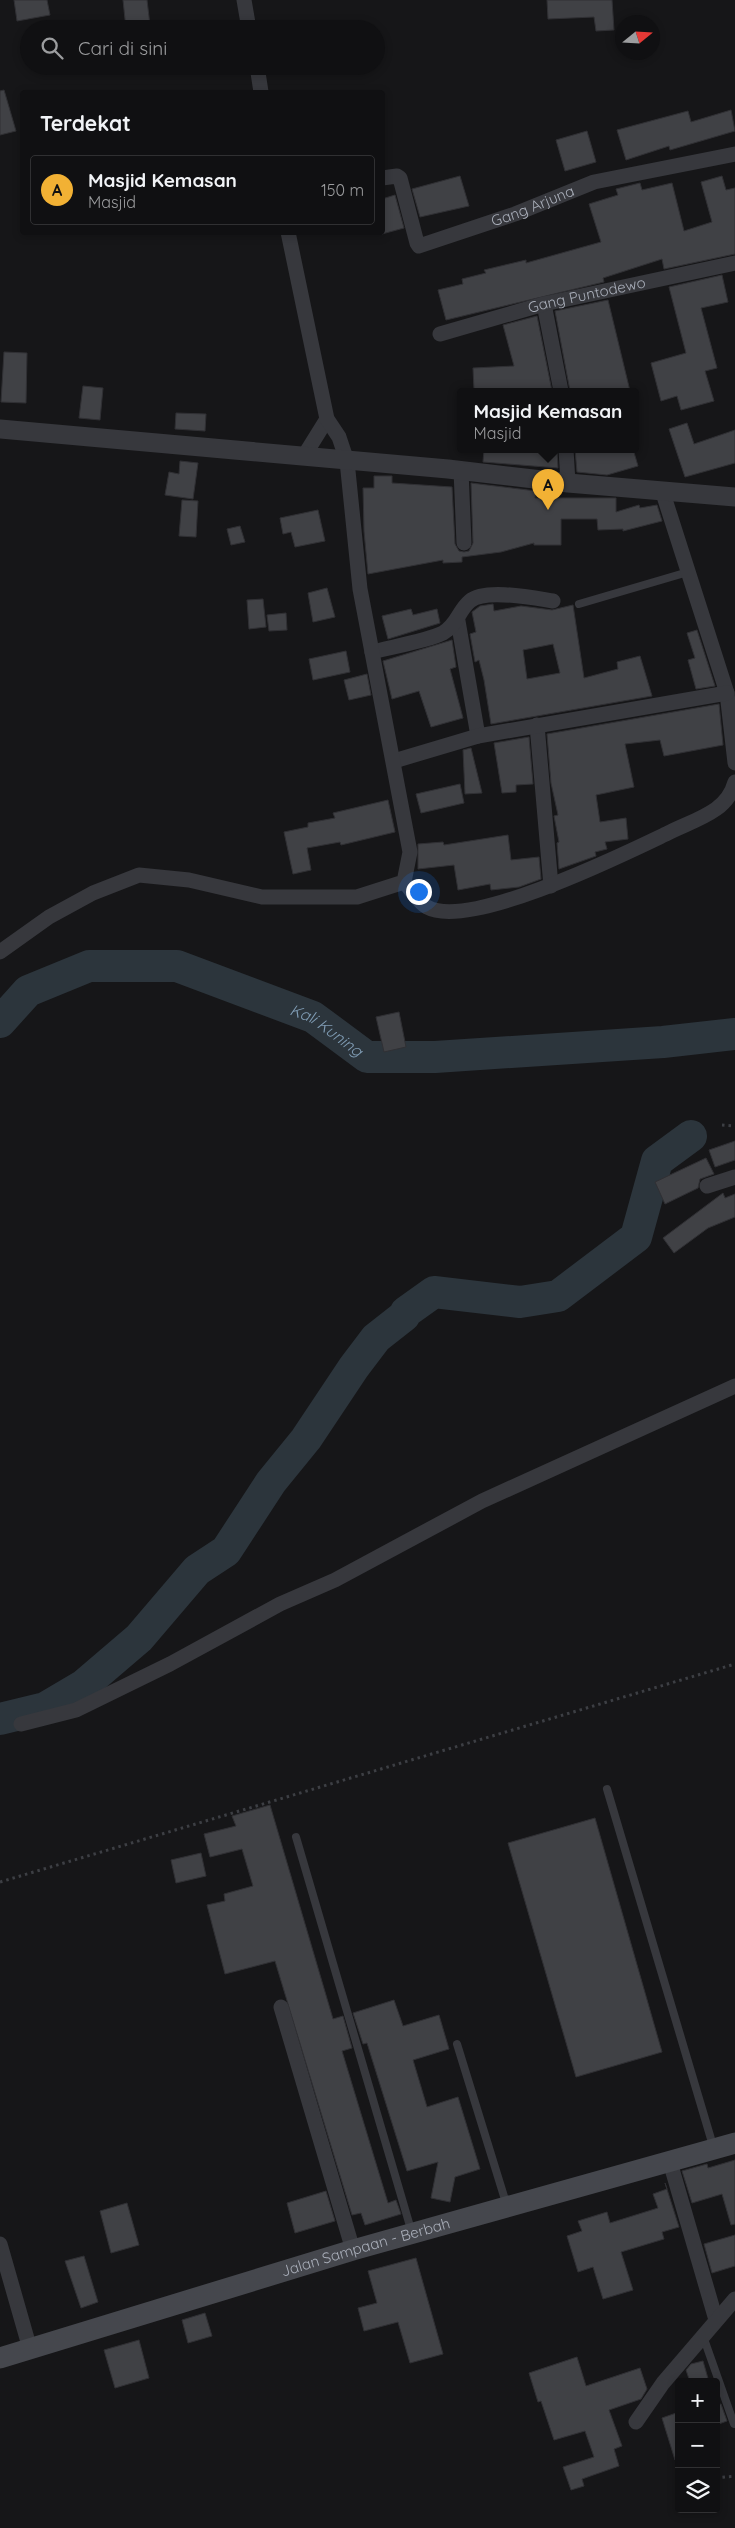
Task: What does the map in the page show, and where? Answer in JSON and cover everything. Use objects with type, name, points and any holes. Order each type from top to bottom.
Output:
[{"type":"main road","name":"Jalan Sampaan - Berbah","points":[[0,2358],[353,2250],[735,2143]]},
{"type":"street","points":[[244,0],[247,20]]},
{"type":"street","points":[[258,75],[261,90]]},
{"type":"street","name":"Gang Arjuna","points":[[385,178],[397,176],[400,178],[417,243],[420,246],[514,214],[594,182],[735,154]]},
{"type":"street","points":[[289,235],[328,419],[339,437],[348,462],[360,589],[410,852],[404,882]]},
{"type":"street","name":"Gang Puntodewo","points":[[440,334],[544,304],[735,263]]},
{"type":"street","points":[[544,304],[560,388]]},
{"type":"street","points":[[304,456],[328,419]]},
{"type":"street","points":[[0,429],[304,456],[348,462],[461,470],[568,483],[735,497]]},
{"type":"street","points":[[566,453],[568,483]]},
{"type":"street","points":[[461,470],[464,543]]},
{"type":"street","points":[[662,490],[726,692],[735,763]]},
{"type":"street","points":[[478,736],[458,621],[462,610],[471,600],[508,593],[553,601]]},
{"type":"street","points":[[372,652],[442,633],[458,621]]},
{"type":"street","points":[[394,761],[478,736],[726,692]]},
{"type":"street","points":[[537,725],[551,886]]},
{"type":"street","points":[[404,882],[427,907],[441,910],[459,910],[506,902],[551,886],[614,859],[717,809],[732,794],[735,782]]},
{"type":"street","points":[[0,952],[49,917],[92,893],[139,876],[189,880],[262,897],[357,897],[404,882]]},
{"type":"street","points":[[707,1186],[735,1177]]},
{"type":"street","points":[[21,1724],[76,1710],[170,1664],[280,1604],[335,1580],[482,1501],[735,1386]]},
{"type":"street","points":[[281,2007],[353,2250]]},
{"type":"street","points":[[670,2162],[716,2320]]},
{"type":"street","points":[[0,2244],[30,2349]]},
{"type":"street","points":[[636,2422],[663,2383],[735,2299]]},
{"type":"lane","points":[[579,604],[688,572]]},
{"type":"lane","points":[[607,1789],[714,2149]]},
{"type":"lane","points":[[296,1836],[413,2234]]},
{"type":"lane","points":[[457,2044],[507,2208]]},
{"type":"lane","points":[[703,2336],[734,2424]]},
{"type":"path","points":[[722,1125],[735,1126]]},
{"type":"path","points":[[0,1882],[735,1664]]},
{"type":"path","points":[[720,2478],[735,2476]]},
{"type":"building","points":[[14,0],[47,0],[50,15],[17,21]]},
{"type":"building","points":[[123,0],[147,0],[149,20],[125,20]]},
{"type":"building","points":[[547,0],[612,0],[614,30],[596,31],[594,17],[548,19]]},
{"type":"building","points":[[4,90],[16,131],[0,135],[0,91]]},
{"type":"building","points":[[731,110],[735,131],[670,150],[669,146],[626,160],[617,130],[688,111],[691,122]]},
{"type":"building","points":[[587,131],[596,162],[565,171],[556,140]]},
{"type":"building","points":[[460,176],[469,206],[420,217],[412,189]]},
{"type":"building","points":[[722,176],[726,190],[735,188],[735,254],[664,269],[662,259],[603,278],[604,282],[446,320],[438,290],[463,284],[462,279],[486,273],[484,270],[526,260],[526,263],[601,242],[589,204],[618,195],[616,189],[640,183],[642,190],[672,183],[684,231],[712,222],[701,182]]},
{"type":"building","points":[[395,195],[404,228],[385,233],[385,198]]},
{"type":"building","points":[[722,275],[728,302],[701,308],[717,368],[705,371],[714,401],[681,410],[677,396],[661,401],[651,363],[686,353],[669,287]]},
{"type":"building","points":[[608,300],[629,388],[569,388],[555,311]]},
{"type":"building","points":[[537,316],[551,388],[474,388],[473,368],[514,366],[503,325]]},
{"type":"building","points":[[4,352],[27,353],[26,403],[1,402]]},
{"type":"building","points":[[83,386],[103,388],[100,420],[79,418]]},
{"type":"building","points":[[176,413],[206,414],[205,431],[175,429]]},
{"type":"building","points":[[687,423],[694,444],[735,430],[735,463],[685,477],[669,429]]},
{"type":"building","points":[[484,453],[557,453],[558,468],[483,462]]},
{"type":"building","points":[[575,453],[634,453],[638,466],[607,475],[577,472]]},
{"type":"building","points":[[180,461],[198,463],[193,499],[165,495],[169,472],[179,474]]},
{"type":"building","points":[[374,476],[392,476],[392,483],[452,487],[455,544],[459,551],[464,552],[469,551],[473,543],[471,483],[536,491],[535,498],[616,498],[616,512],[639,505],[640,508],[657,505],[662,521],[623,531],[623,529],[598,530],[597,519],[561,519],[561,545],[534,545],[534,543],[501,552],[462,557],[462,562],[443,563],[443,560],[368,574],[363,488],[374,488]]},
{"type":"building","points":[[182,500],[198,501],[196,537],[179,536]]},
{"type":"building","points":[[318,510],[325,541],[295,547],[291,532],[283,534],[280,518]]},
{"type":"building","points":[[240,526],[245,542],[231,545],[227,529]]},
{"type":"building","points":[[327,588],[335,617],[313,622],[308,593]]},
{"type":"building","points":[[263,599],[266,627],[249,629],[247,600]]},
{"type":"building","points":[[493,604],[494,611],[521,606],[552,610],[573,605],[584,678],[618,669],[617,662],[640,656],[652,696],[491,724],[484,680],[479,660],[475,662],[470,634],[476,632],[472,612],[480,606]],"holes":[[[553,644],[560,673],[527,679],[523,650]]]},
{"type":"building","points":[[411,609],[413,615],[437,609],[440,623],[388,639],[382,616]]},
{"type":"building","points":[[286,613],[287,630],[269,631],[267,615]]},
{"type":"building","points":[[697,630],[715,686],[696,689],[688,660],[695,658],[687,633]]},
{"type":"building","points":[[452,640],[456,667],[450,669],[463,718],[431,727],[419,691],[392,699],[383,661]]},
{"type":"building","points":[[346,651],[350,672],[313,680],[309,659]]},
{"type":"building","points":[[367,674],[371,695],[349,700],[344,680]]},
{"type":"building","points":[[719,704],[723,745],[664,756],[660,740],[625,744],[634,787],[596,795],[600,822],[626,818],[628,839],[605,842],[607,849],[595,852],[596,856],[559,869],[557,843],[559,842],[554,816],[558,815],[551,783],[547,734]]},
{"type":"building","points":[[529,737],[533,784],[516,785],[516,792],[502,793],[494,743]]},
{"type":"building","points":[[471,748],[482,793],[465,794],[463,750]]},
{"type":"building","points":[[460,784],[464,803],[421,813],[416,794]]},
{"type":"building","points":[[388,800],[395,832],[341,845],[340,842],[307,848],[311,870],[293,874],[284,832],[308,827],[308,823],[335,818],[333,813]]},
{"type":"building","points":[[508,835],[511,860],[539,857],[541,879],[519,887],[491,890],[490,884],[458,890],[454,865],[418,869],[418,844],[443,842],[444,845]]},
{"type":"building","points":[[399,1012],[406,1047],[384,1052],[376,1017]]},
{"type":"building","points":[[735,1141],[735,1160],[715,1167],[709,1150]]},
{"type":"building","points":[[706,1158],[714,1174],[700,1179],[698,1188],[665,1204],[655,1182]]},
{"type":"building","points":[[723,1193],[725,1198],[735,1194],[735,1217],[708,1228],[674,1253],[663,1238]]},
{"type":"building","points":[[270,1805],[333,2019],[343,2016],[352,2048],[342,2051],[388,2203],[396,2200],[401,2214],[365,2225],[361,2213],[352,2215],[275,1961],[225,1974],[207,1905],[225,1901],[224,1894],[253,1886],[242,1849],[210,1857],[204,1834],[236,1826],[232,1816]]},
{"type":"building","points":[[595,1818],[662,2052],[576,2077],[508,1843]]},
{"type":"building","points":[[201,1853],[206,1876],[176,1883],[171,1860]]},
{"type":"building","points":[[394,2000],[403,2026],[439,2015],[449,2049],[413,2060],[427,2107],[458,2097],[480,2169],[455,2177],[450,2202],[431,2198],[438,2162],[407,2171],[367,2043],[363,2044],[353,2013]]},
{"type":"building","points":[[735,2160],[735,2224],[731,2225],[722,2194],[692,2203],[682,2171],[707,2164],[708,2168]]},
{"type":"building","points":[[667,2189],[679,2227],[662,2232],[664,2239],[621,2252],[633,2290],[603,2299],[593,2267],[578,2272],[567,2236],[582,2231],[578,2221],[607,2212],[610,2223],[658,2208],[653,2194]]},
{"type":"building","points":[[326,2191],[335,2221],[295,2233],[287,2203]]},
{"type":"building","points":[[127,2203],[139,2245],[111,2253],[100,2211]]},
{"type":"building","points":[[735,2235],[735,2266],[712,2273],[704,2244]]},
{"type":"building","points":[[84,2256],[98,2302],[81,2308],[65,2261]]},
{"type":"building","points":[[416,2258],[443,2354],[410,2363],[398,2322],[364,2331],[358,2308],[377,2303],[368,2271]]},
{"type":"building","points":[[205,2313],[212,2336],[188,2343],[182,2320]]},
{"type":"building","points":[[139,2340],[149,2378],[115,2388],[104,2350]]},
{"type":"building","points":[[577,2357],[586,2386],[640,2368],[647,2389],[641,2399],[609,2410],[622,2446],[614,2449],[619,2466],[582,2479],[584,2486],[571,2490],[563,2467],[594,2457],[585,2431],[554,2440],[541,2401],[538,2402],[529,2373]]},
{"type":"building","points":[[703,2361],[708,2378],[689,2378],[686,2370],[691,2364]]},
{"type":"building","points":[[720,2404],[727,2421],[720,2424],[720,2423]]},
{"type":"building","points":[[675,2413],[675,2460],[662,2418]]},
{"type":"waterway","name":"Kali Kuning","points":[[0,1022],[28,991],[89,966],[177,966],[313,1017],[367,1057],[435,1057],[663,1042],[735,1034]]},
{"type":"waterway","points":[[0,1719],[45,1708],[84,1685],[139,1638],[197,1570],[226,1551],[271,1482],[306,1439],[354,1367],[376,1338],[404,1316],[406,1312],[434,1292],[520,1302],[558,1296],[636,1237],[657,1161],[691,1136]]},
{"type":"place","name":"Masjid Kemasan","points":[[548,510]]}]
